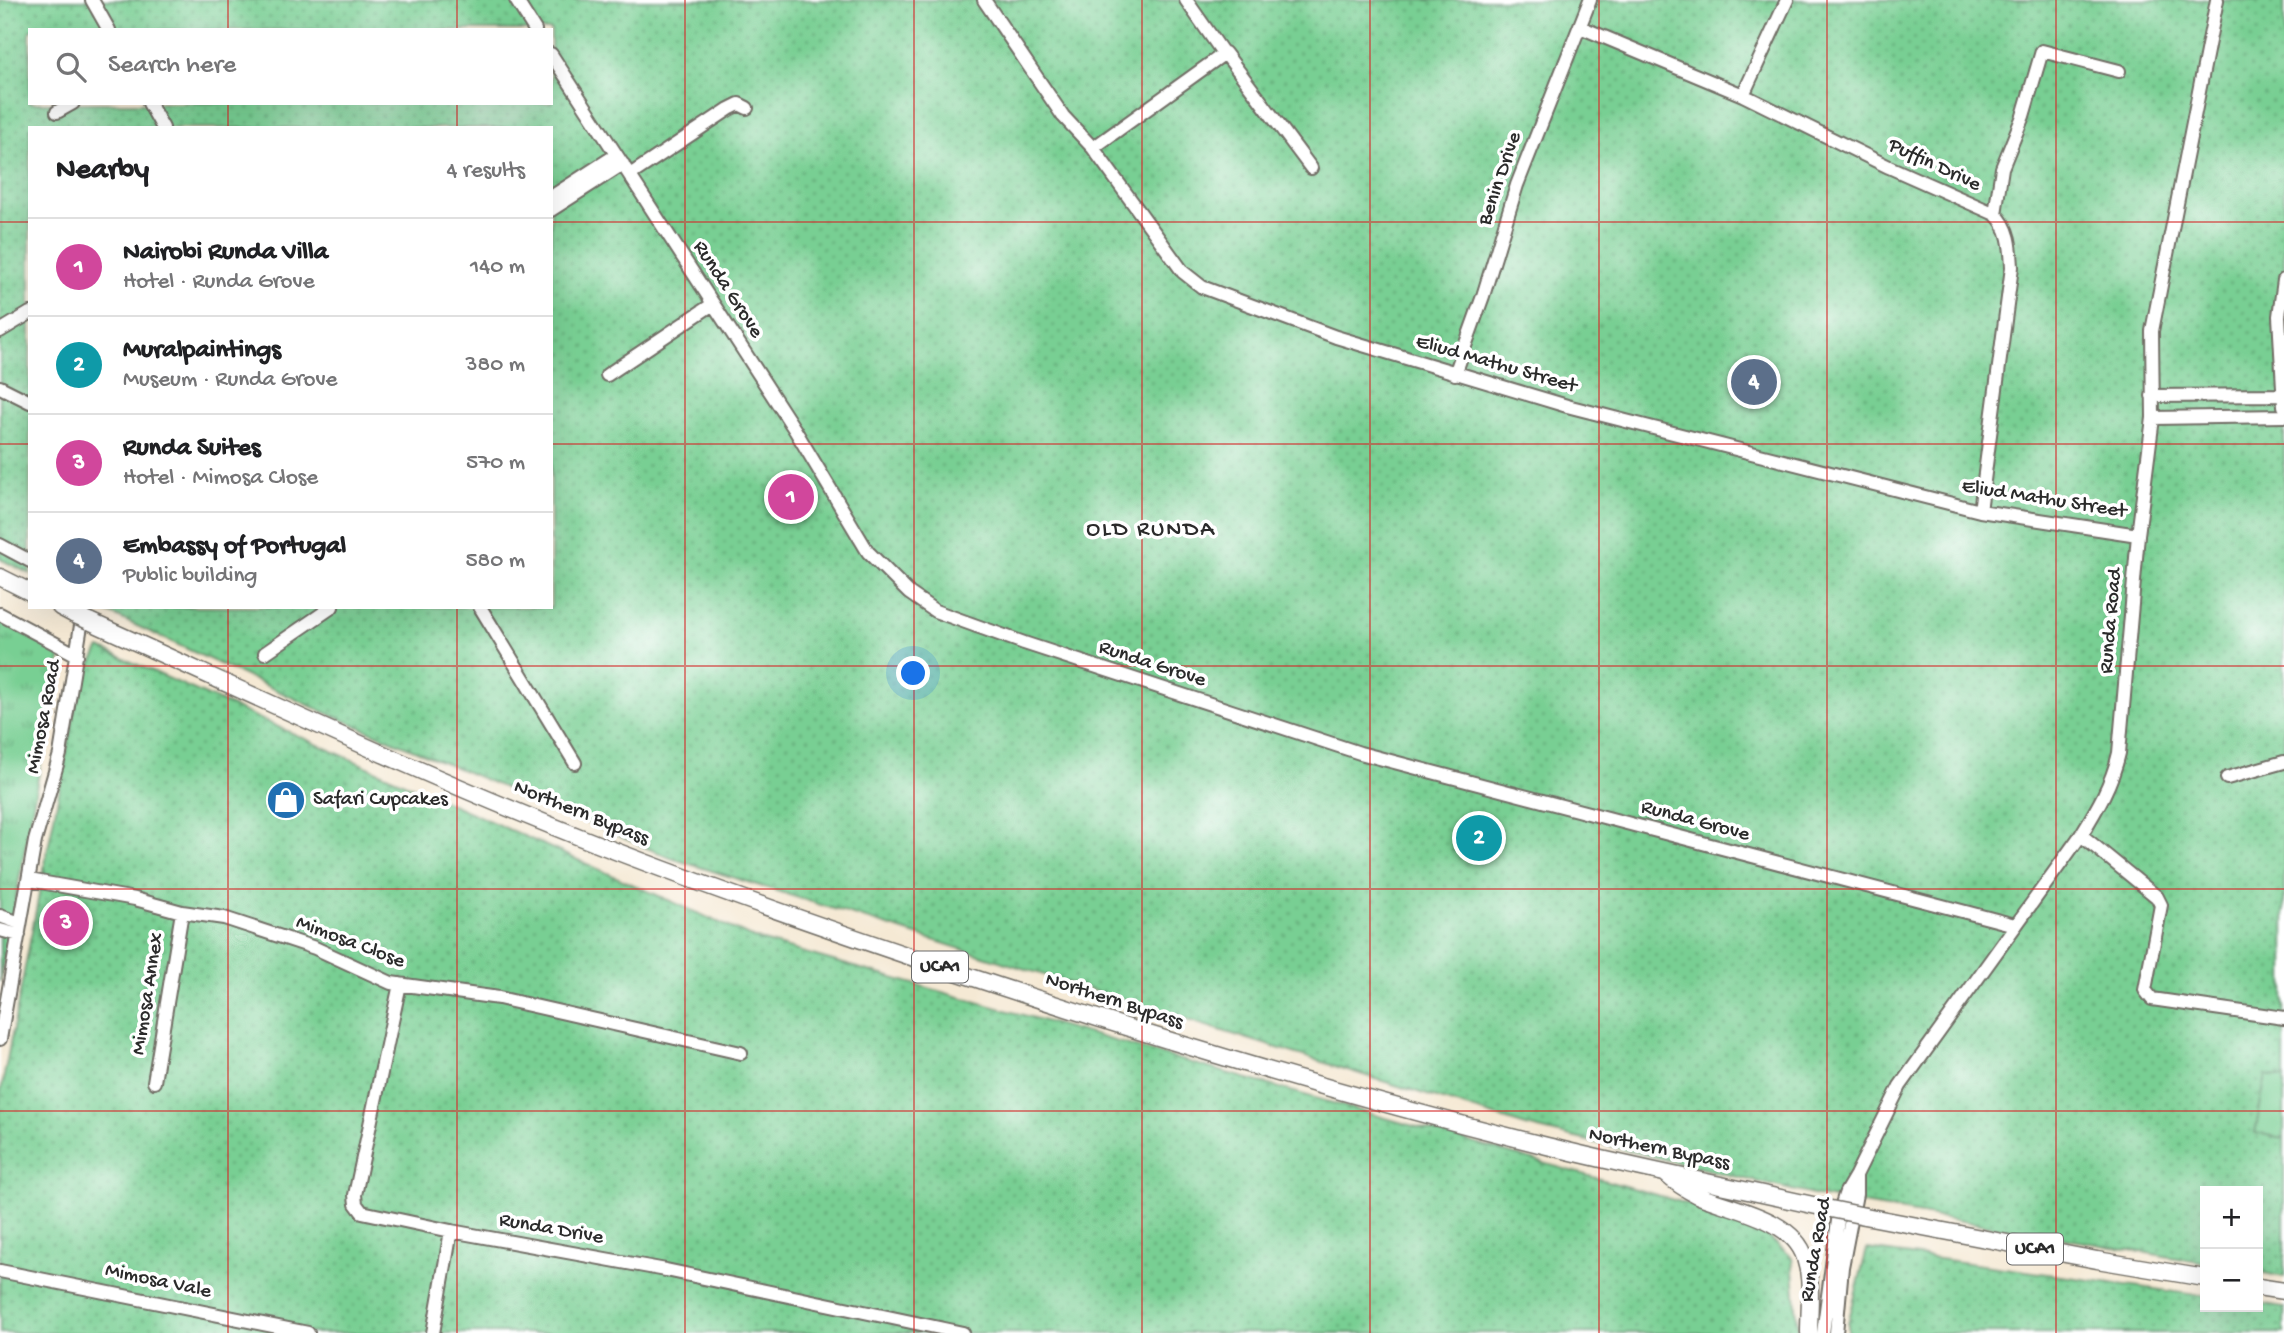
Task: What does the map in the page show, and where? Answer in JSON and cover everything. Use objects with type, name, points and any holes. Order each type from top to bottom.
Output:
[{"type":"main road","points":[[0,577],[28,591]]},
{"type":"main road","name":"Northern Bypass","points":[[77,613],[375,750],[602,846],[818,926],[1141,1033],[1278,1074],[1550,1147],[1826,1208],[2097,1261],[2200,1277]]},
{"type":"main road","points":[[1664,1172],[1680,1186],[1764,1219],[1794,1240],[1804,1255],[1810,1284],[1809,1333]]},
{"type":"main road","points":[[2263,1288],[2284,1291]]},
{"type":"street","points":[[92,0],[107,28]]},
{"type":"street","points":[[516,0],[534,28]]},
{"type":"street","name":"Eliud Mathu Street","points":[[984,0],[1063,116],[1093,148],[1183,272],[1202,287],[1336,337],[1567,406],[1980,512],[2138,535]]},
{"type":"street","points":[[1186,0],[1311,168]]},
{"type":"street","name":"Benin Drive","points":[[1455,374],[1483,296],[1517,185],[1590,0]]},
{"type":"street","points":[[1743,95],[1787,0]]},
{"type":"street","name":"Runda Road","points":[[1823,1333],[1839,1213],[1846,1192],[1900,1086],[2081,835],[2115,774],[2138,535],[2153,418],[2152,331],[2217,0]]},
{"type":"street","name":"Puffin Drive","points":[[1580,27],[1743,95],[1889,167],[1995,214],[2003,222],[2008,234],[2011,267],[1980,512]]},
{"type":"street","points":[[1995,214],[2002,167],[2023,116],[2042,51],[2119,71]]},
{"type":"street","points":[[1093,148],[1223,53]]},
{"type":"street","name":"Runda Grove","points":[[553,57],[795,430],[868,552],[909,593],[935,611],[1360,754],[2015,925]]},
{"type":"street","points":[[553,209],[623,165],[729,108],[739,104],[747,108]]},
{"type":"street","points":[[57,112],[69,105]]},
{"type":"street","points":[[150,105],[162,126]]},
{"type":"street","points":[[553,196],[623,165]]},
{"type":"street","points":[[2152,396],[2283,400],[2280,316],[2284,280]]},
{"type":"street","points":[[607,375],[713,304]]},
{"type":"street","points":[[0,331],[28,314]]},
{"type":"street","points":[[0,387],[28,401]]},
{"type":"street","points":[[2153,418],[2284,416]]},
{"type":"street","points":[[0,545],[28,560]]},
{"type":"street","points":[[265,653],[329,609]]},
{"type":"street","points":[[481,609],[575,763]]},
{"type":"street","name":"Mimosa Road","points":[[0,1039],[12,973],[13,930],[29,880],[35,841],[60,754],[76,655],[77,613]]},
{"type":"street","points":[[0,614],[76,655]]},
{"type":"street","points":[[2227,778],[2284,762]]},
{"type":"street","points":[[2081,835],[2157,897],[2161,905],[2145,990],[2148,996],[2152,999],[2284,1018]]},
{"type":"street","name":"Mimosa Close","points":[[29,880],[135,899],[182,912],[224,918],[302,944],[391,982],[499,998],[741,1053]]},
{"type":"street","name":"Mimosa Annex","points":[[154,1082],[182,912]]},
{"type":"street","points":[[0,916],[13,930]]},
{"type":"street","name":"Runda Drive","points":[[400,984],[355,1195],[356,1204],[362,1212],[666,1270],[963,1333]]},
{"type":"street","name":"Runda Road","points":[[1836,1333],[1842,1267],[1856,1194],[1856,1175]]},
{"type":"street","points":[[433,1333],[451,1231]]},
{"type":"street","name":"Mimosa Vale","points":[[0,1271],[307,1333]]},
{"type":"green space","points":[[0,0],[2284,0],[2284,1277],[2263,1273],[2263,1186],[2200,1186],[2200,1262],[1817,1196],[1526,1126],[671,858],[317,709],[100,609],[553,609],[553,126],[28,126],[28,573],[0,559]]},
{"type":"green space","points":[[0,621],[61,655],[0,982]]},
{"type":"green space","points":[[100,648],[756,939],[1751,1222],[1792,1257],[1798,1333],[0,1333],[0,1096],[80,683]]},
{"type":"green space","points":[[2266,1075],[2284,1078],[2284,1138],[2255,1133]]},
{"type":"green space","points":[[1867,1249],[2200,1295],[2200,1312],[2263,1312],[2263,1304],[2284,1307],[2284,1333],[1848,1333],[1848,1323]]},
{"type":"place","name":"Embassy of Portugal","points":[[1754,382]]},
{"type":"place","name":"Nairobi Runda Villa","points":[[791,497]]},
{"type":"place","name":"Safari Cupcakes","points":[[286,800]]},
{"type":"place","name":"Muralpaintings","points":[[1479,838]]},
{"type":"place","name":"Runda Suites","points":[[66,923]]},
{"type":"district","name":"OLD RUNDA","points":[[1151,530]]}]
